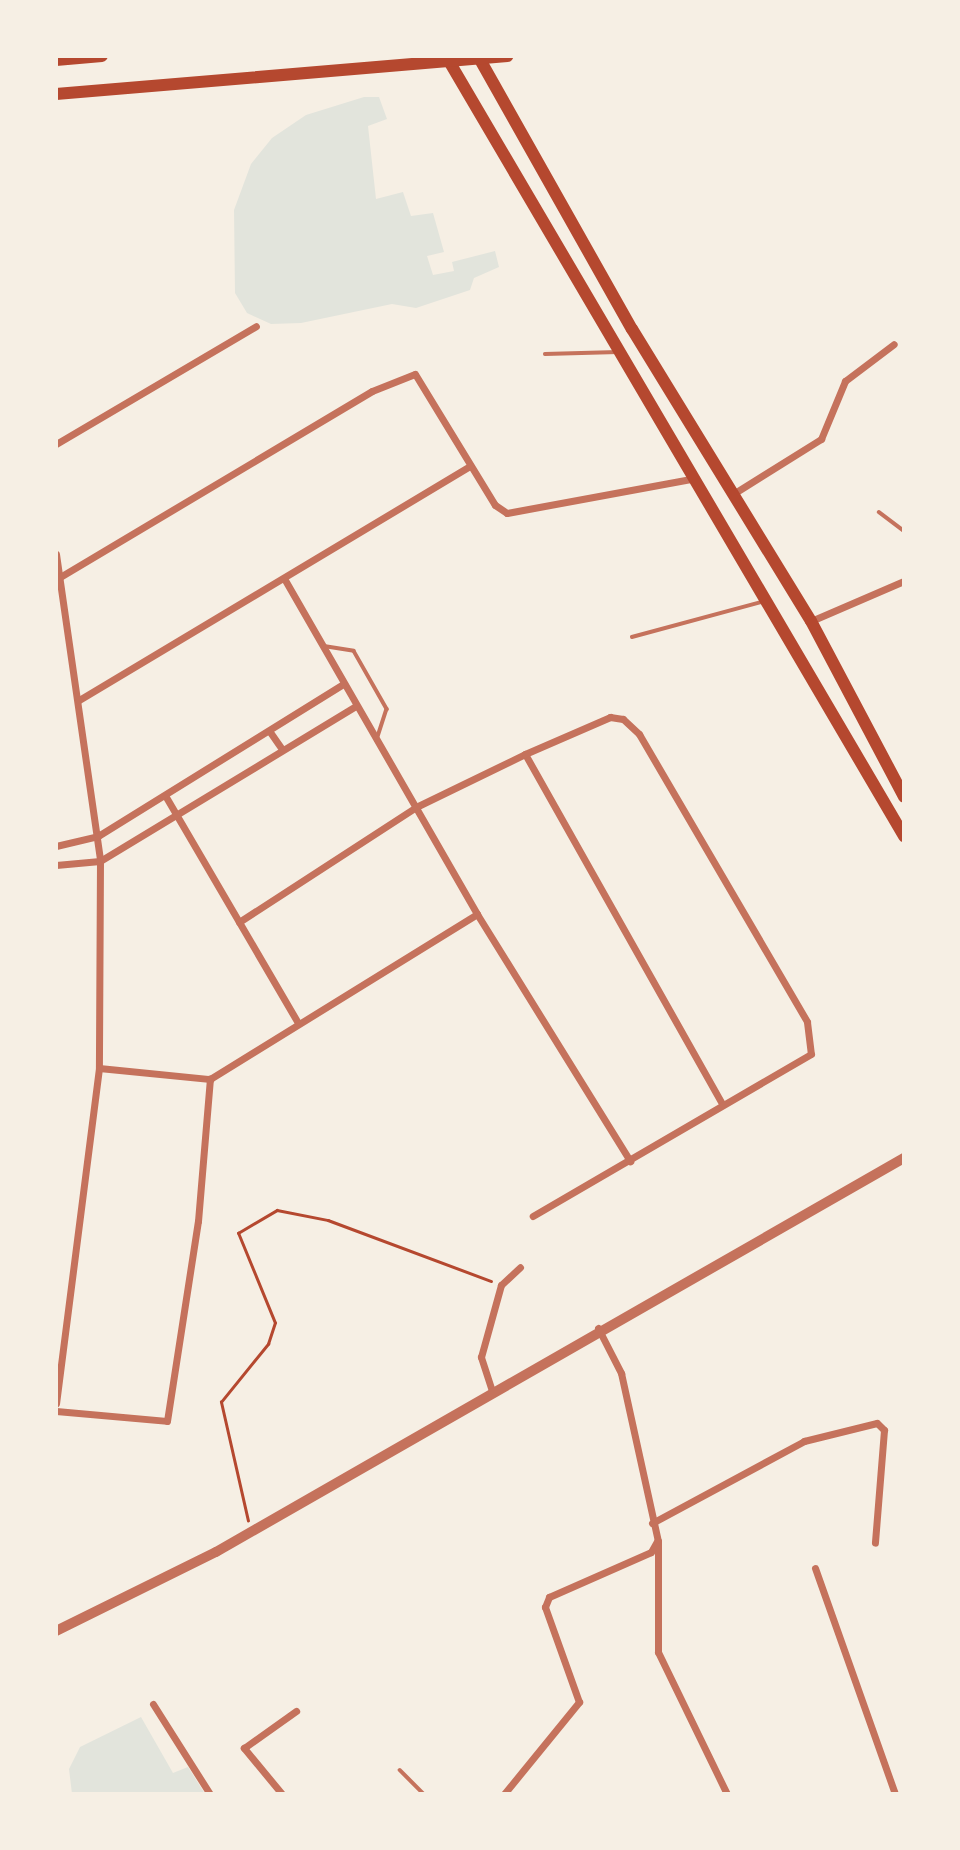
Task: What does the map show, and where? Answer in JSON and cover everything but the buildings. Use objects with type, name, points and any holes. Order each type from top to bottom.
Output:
[{"type":"main road","points":[[56,60],[102,56]]},
{"type":"main road","points":[[56,94],[507,56]]},
{"type":"main road","points":[[479,58],[733,494],[811,621],[904,797]]},
{"type":"main road","points":[[448,60],[768,600],[904,836]]},
{"type":"street","points":[[56,444],[256,326]]},
{"type":"street","points":[[733,494],[821,439],[845,380],[894,344]]},
{"type":"street","points":[[60,577],[372,391],[415,374],[495,505],[518,514],[695,478]]},
{"type":"street","points":[[79,700],[285,580],[470,466]]},
{"type":"street","points":[[56,554],[100,861],[99,1068],[56,1403]]},
{"type":"street","points":[[285,580],[477,914],[630,1161]]},
{"type":"street","points":[[811,621],[904,581]]},
{"type":"street","points":[[56,846],[98,836],[166,797],[343,684]]},
{"type":"street","points":[[56,865],[100,861],[356,706]]},
{"type":"street","points":[[239,922],[416,807],[525,754],[610,717],[623,719],[639,734],[807,1022],[811,1054],[722,1103],[630,1161],[533,1216]]},
{"type":"street","points":[[270,732],[282,749]]},
{"type":"street","points":[[525,754],[722,1103]]},
{"type":"street","points":[[166,797],[180,815],[298,1023]]},
{"type":"street","points":[[99,1068],[210,1079],[477,914]]},
{"type":"street","points":[[56,1411],[167,1421],[198,1221],[210,1079]]},
{"type":"street","points":[[56,1631],[251,1530],[598,1328],[904,1158]]},
{"type":"street","points":[[492,1391],[481,1357],[501,1285],[520,1267]]},
{"type":"street","points":[[598,1328],[621,1373],[658,1541],[658,1652],[727,1794]]},
{"type":"street","points":[[652,1522],[804,1441],[877,1423],[884,1430],[875,1543]]},
{"type":"street","points":[[504,1794],[579,1702],[545,1608],[549,1597],[651,1552],[658,1541]]},
{"type":"street","points":[[815,1567],[895,1794]]},
{"type":"street","points":[[153,1704],[210,1794]]},
{"type":"street","points":[[282,1794],[243,1754],[296,1711]]},
{"type":"lane","points":[[545,354],[620,352]]},
{"type":"lane","points":[[879,512],[904,531]]},
{"type":"lane","points":[[632,637],[768,600]]},
{"type":"lane","points":[[323,646],[354,651],[387,709],[377,742]]},
{"type":"lane","points":[[400,1770],[424,1794]]},
{"type":"path","points":[[251,1530],[221,1402],[268,1344],[275,1323],[238,1233],[277,1210],[328,1220],[501,1285]]},
{"type":"shaded area","points":[[364,97],[379,97],[387,119],[368,126],[376,199],[403,192],[411,216],[433,213],[444,252],[427,256],[433,275],[454,271],[452,262],[495,251],[499,267],[474,278],[470,290],[416,308],[392,304],[301,323],[271,324],[247,313],[235,293],[234,210],[251,164],[272,138],[306,115]]},
{"type":"shaded area","points":[[141,1717],[173,1773],[188,1767],[205,1794],[72,1794],[69,1769],[80,1747]]}]
